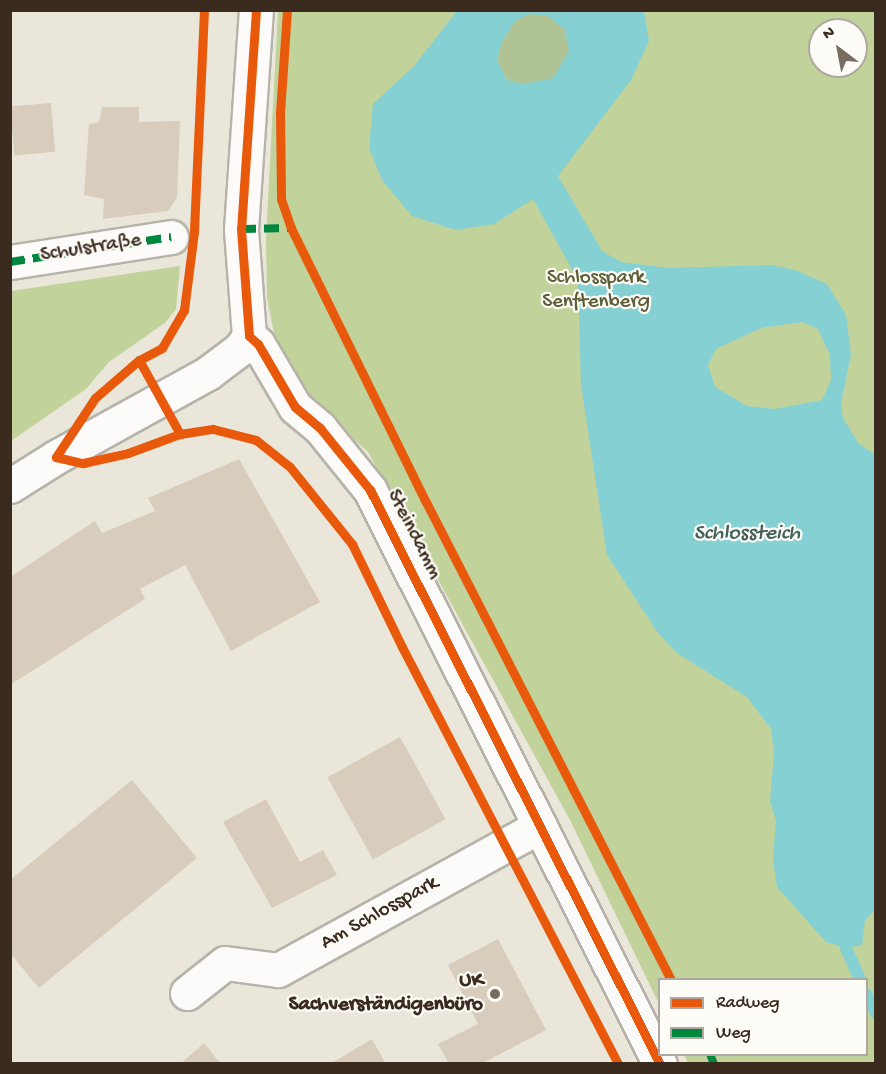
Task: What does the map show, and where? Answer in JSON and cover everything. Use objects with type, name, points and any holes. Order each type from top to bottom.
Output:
[{"type":"street","points":[[10,486],[56,457],[208,373],[240,349],[249,336],[242,229],[256,10]]},
{"type":"street","name":"Schulstraße","points":[[10,262],[171,237]]},
{"type":"street","name":"Steindamm","points":[[249,336],[258,344],[295,407],[320,428],[370,490],[660,1064]]},
{"type":"street","name":"Am Schlosspark","points":[[187,993],[225,963],[278,970],[540,826]]},
{"type":"green space","name":"Schlosspark Senftenberg","points":[[278,11],[875,11],[875,1063],[688,1063],[684,1056],[868,1056],[868,978],[658,978],[658,1002],[571,822],[368,452],[316,405],[278,353],[267,298],[266,238]]},
{"type":"green space","points":[[530,14],[548,16],[565,30],[569,51],[553,78],[522,84],[508,80],[497,61],[502,42],[515,21]]},
{"type":"green space","points":[[180,266],[176,309],[166,322],[109,362],[86,389],[11,441],[11,291]]},
{"type":"water","name":"Schlossteich","points":[[457,11],[644,11],[649,41],[631,80],[558,176],[602,251],[621,262],[668,268],[771,265],[795,270],[827,284],[846,315],[851,354],[841,404],[843,418],[859,444],[876,455],[876,909],[865,920],[862,945],[846,948],[826,942],[777,887],[773,859],[776,821],[770,801],[774,753],[771,729],[747,697],[677,653],[658,633],[607,555],[581,385],[578,280],[533,199],[494,224],[456,230],[412,216],[382,180],[369,148],[373,104],[414,66]],"holes":[[[530,14],[548,16],[565,30],[569,51],[553,78],[522,84],[507,80],[497,60],[502,42],[515,21]],[[803,322],[818,329],[830,355],[831,380],[822,400],[775,409],[747,406],[715,387],[708,365],[716,349],[761,328]]]},
{"type":"building","points":[[51,103],[55,152],[14,155],[10,107]]},
{"type":"building","points":[[102,107],[139,107],[139,122],[180,121],[177,198],[168,211],[103,219],[104,199],[84,195],[89,124],[99,122]]},
{"type":"building","points":[[239,459],[320,602],[231,651],[185,565],[140,589],[145,599],[10,685],[10,577],[95,521],[102,533],[155,511],[148,498]]},
{"type":"building","points":[[400,737],[446,819],[373,859],[327,777]]},
{"type":"building","points":[[132,780],[197,858],[39,988],[10,953],[10,880]]},
{"type":"building","points":[[266,799],[300,862],[323,850],[337,875],[272,908],[223,822]]},
{"type":"building","name":"UK Sachverständigenbüro","points":[[498,939],[546,1030],[481,1064],[449,1064],[438,1044],[478,1024],[448,965]]},
{"type":"building","points":[[372,1039],[386,1064],[330,1064]]},
{"type":"building","points":[[204,1043],[221,1064],[180,1064]]},
{"type":"waterway","points":[[846,948],[859,978]]},
{"type":"waterway","points":[[868,998],[876,1014]]},
{"type":"marked path","points":[[241,229],[291,228]]},
{"type":"marked path","points":[[10,262],[171,237]]},
{"type":"marked path","points":[[711,1056],[714,1064]]},
{"type":"cycle path","points":[[204,10],[194,232],[184,310],[162,348],[139,360],[95,398],[56,457],[83,463],[128,453],[180,434],[213,429],[256,440],[290,467],[352,544],[402,647],[618,1064]]},
{"type":"cycle path","points":[[256,10],[241,229],[249,336],[258,344],[295,407],[320,428],[370,490],[660,1064]]},
{"type":"cycle path","points":[[287,10],[280,113],[281,199],[291,228],[426,502],[670,978]]},
{"type":"cycle path","points":[[139,360],[180,434]]},
{"type":"place","name":"UK Sachverständigenbüro","points":[[495,994]]}]
